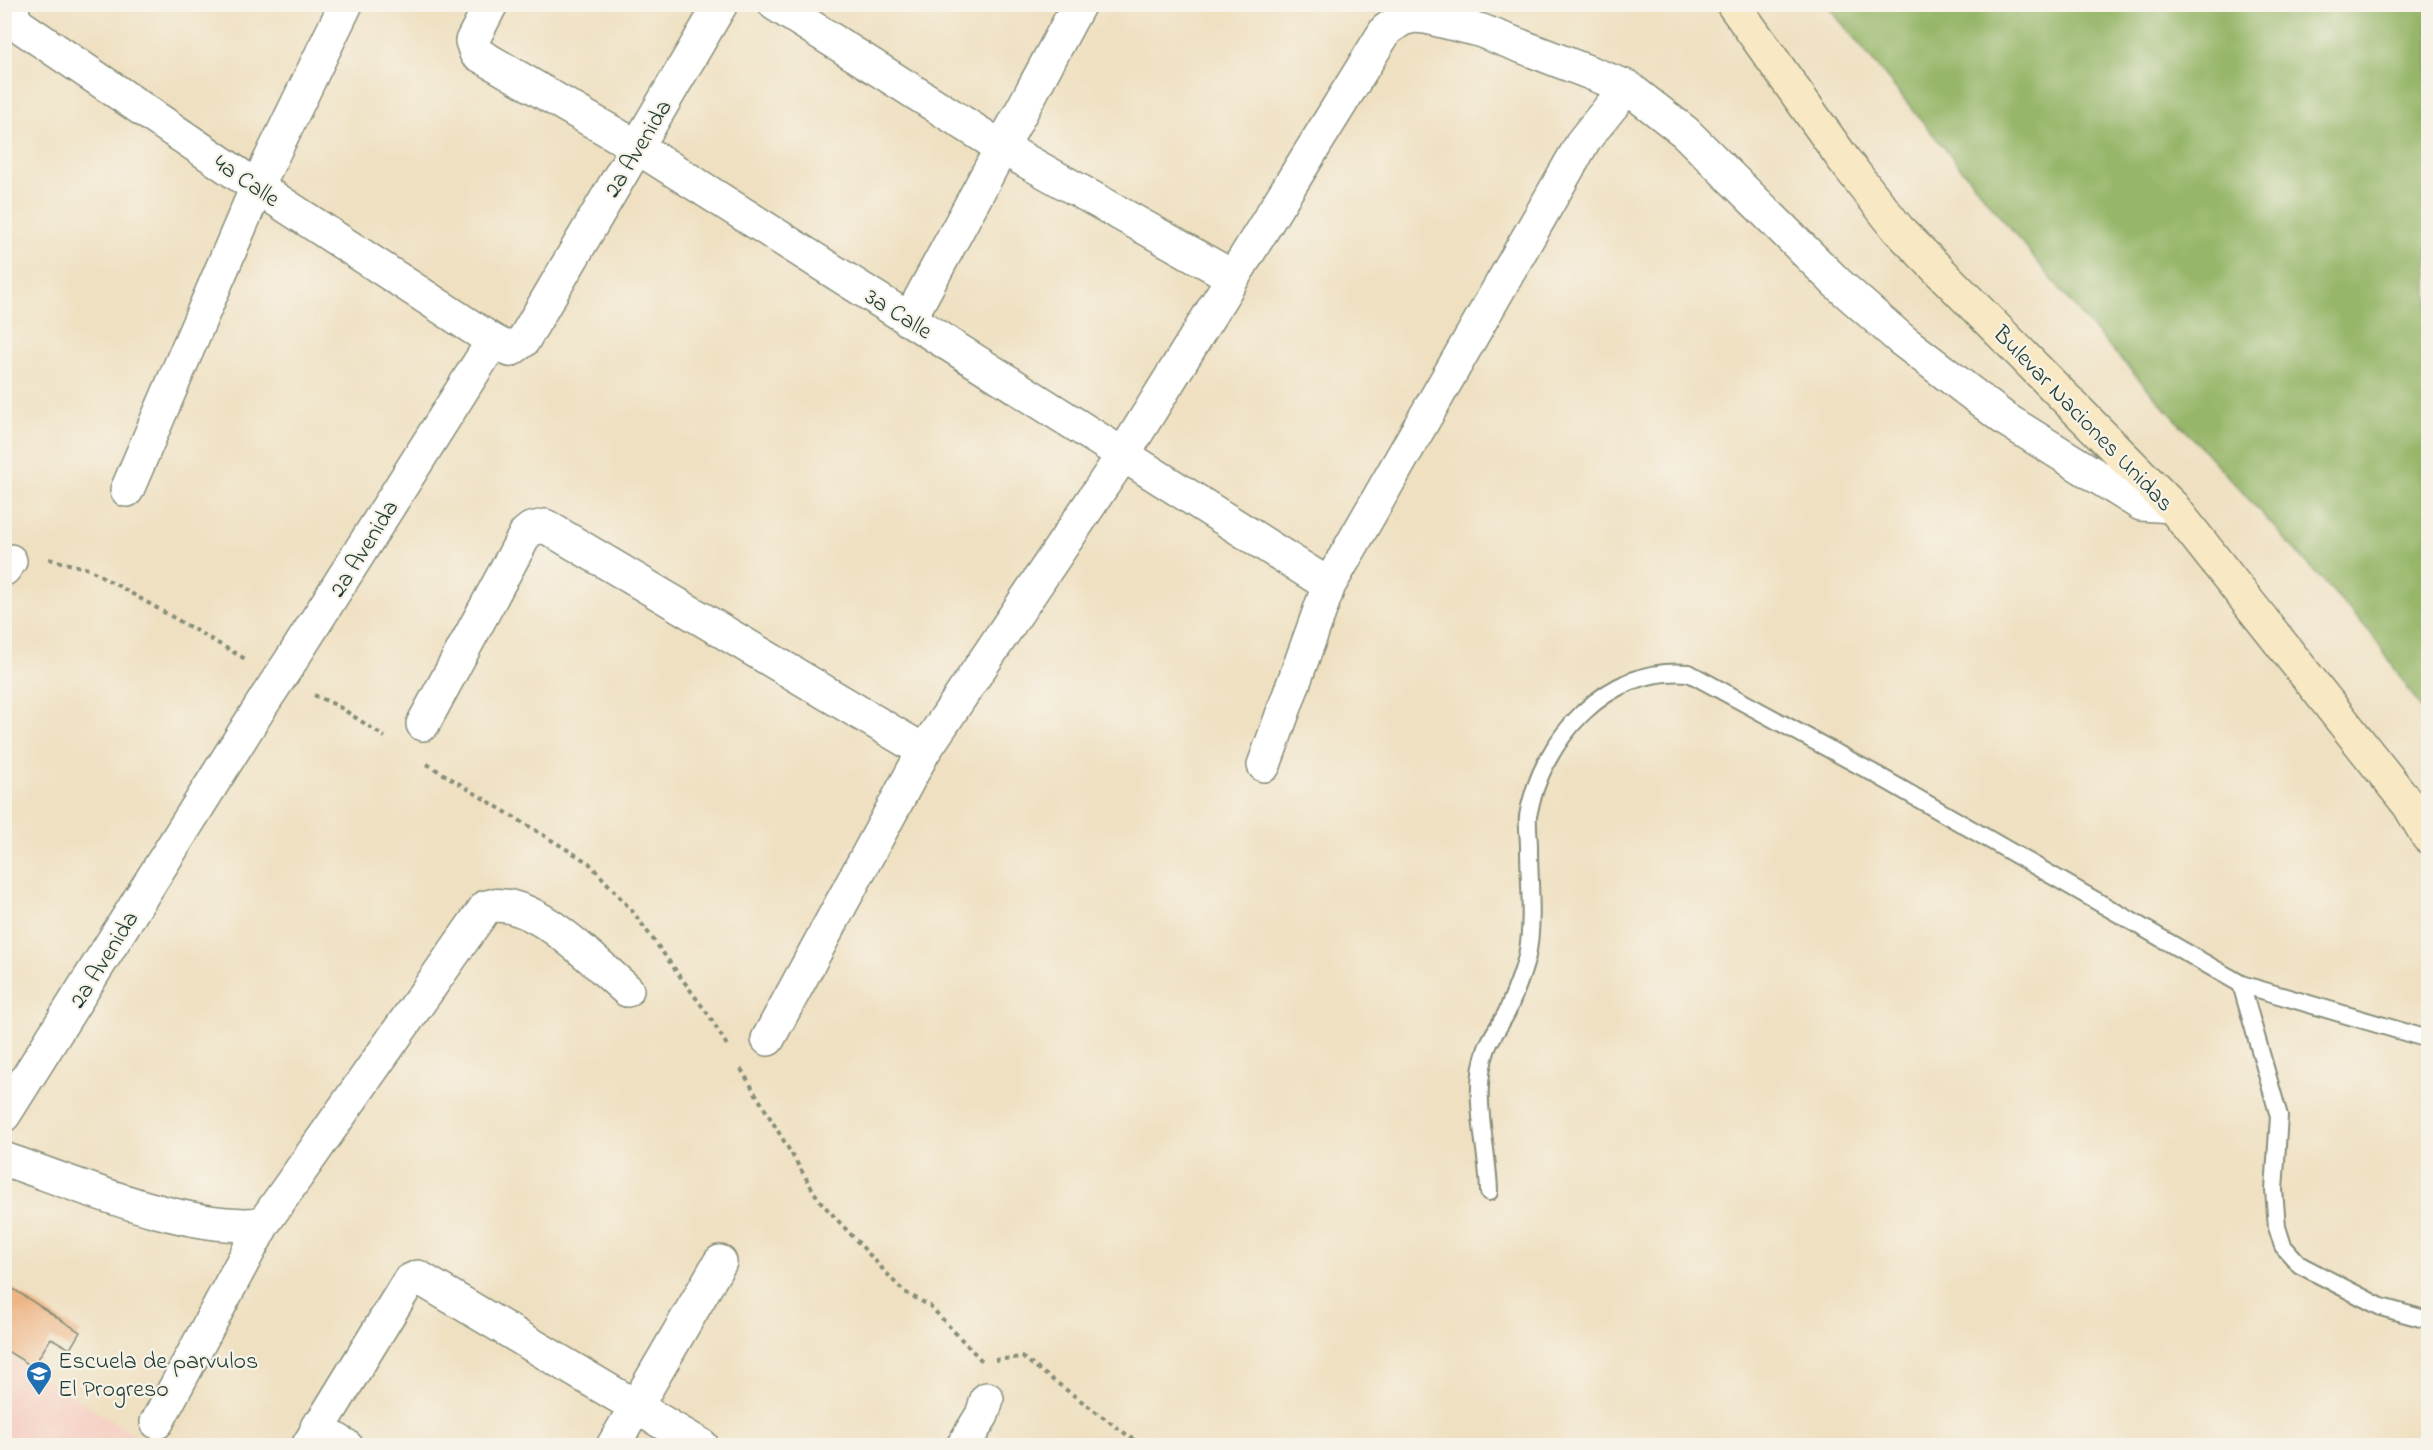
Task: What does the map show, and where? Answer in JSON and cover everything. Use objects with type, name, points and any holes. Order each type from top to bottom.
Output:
[{"type":"main road","name":"Bulevar Naciones Unidas","points":[[1733,4],[1837,150],[1898,229],[2172,507],[2409,805],[2428,837]]},
{"type":"street","points":[[127,490],[258,187],[346,4]]},
{"type":"street","name":"3a Calle","points":[[491,4],[472,41],[476,53],[637,147],[1329,585]]},
{"type":"street","name":"2a Avenida","points":[[4,1115],[493,341],[510,350],[523,341],[721,4]]},
{"type":"street","points":[[775,4],[1001,147],[1233,278]]},
{"type":"street","points":[[909,320],[1078,4]]},
{"type":"street","name":"4a Calle","points":[[11,7],[14,19],[21,26],[258,187],[493,341]]},
{"type":"street","points":[[768,1039],[924,751],[1123,455],[1386,30],[1402,19],[1426,17],[1479,30],[1627,87],[1685,132],[1837,283],[1902,340],[2005,419],[2131,498],[2147,506],[2172,507]]},
{"type":"street","points":[[1264,765],[1329,585],[1584,140],[1627,87]]},
{"type":"street","points":[[423,724],[526,533],[531,529],[545,526],[924,751]]},
{"type":"street","points":[[157,1422],[263,1224],[486,907],[505,904],[552,926],[627,990]]},
{"type":"street","points":[[4,1159],[158,1211],[220,1223],[263,1224]]},
{"type":"street","points":[[614,1446],[720,1262]]},
{"type":"street","points":[[346,1446],[312,1436],[409,1281],[418,1277],[702,1446]]},
{"type":"street","points":[[963,1446],[982,1415],[987,1399]]},
{"type":"lane","points":[[1489,1192],[1488,1164],[1479,1108],[1480,1082],[1487,1048],[1506,1012],[1527,958],[1532,920],[1528,818],[1537,783],[1550,755],[1587,708],[1637,676],[1668,670],[1689,673],[1877,775],[2241,984],[2428,1039]]},
{"type":"lane","points":[[2241,984],[2279,1116],[2274,1190],[2277,1227],[2283,1245],[2300,1265],[2381,1307],[2428,1320]]},
{"type":"shaded area","name":"Escuela de parvulos El Progreso","points":[[5,1354],[142,1440],[139,1446],[5,1445]]},
{"type":"green space","points":[[1827,5],[2428,5],[2428,718],[2370,632],[2087,322]]},
{"type":"building","points":[[4,1283],[80,1332],[70,1349],[51,1338],[33,1367],[4,1349]]},
{"type":"place","name":"Escuela de parvulos El Progreso","points":[[39,1397]]}]
